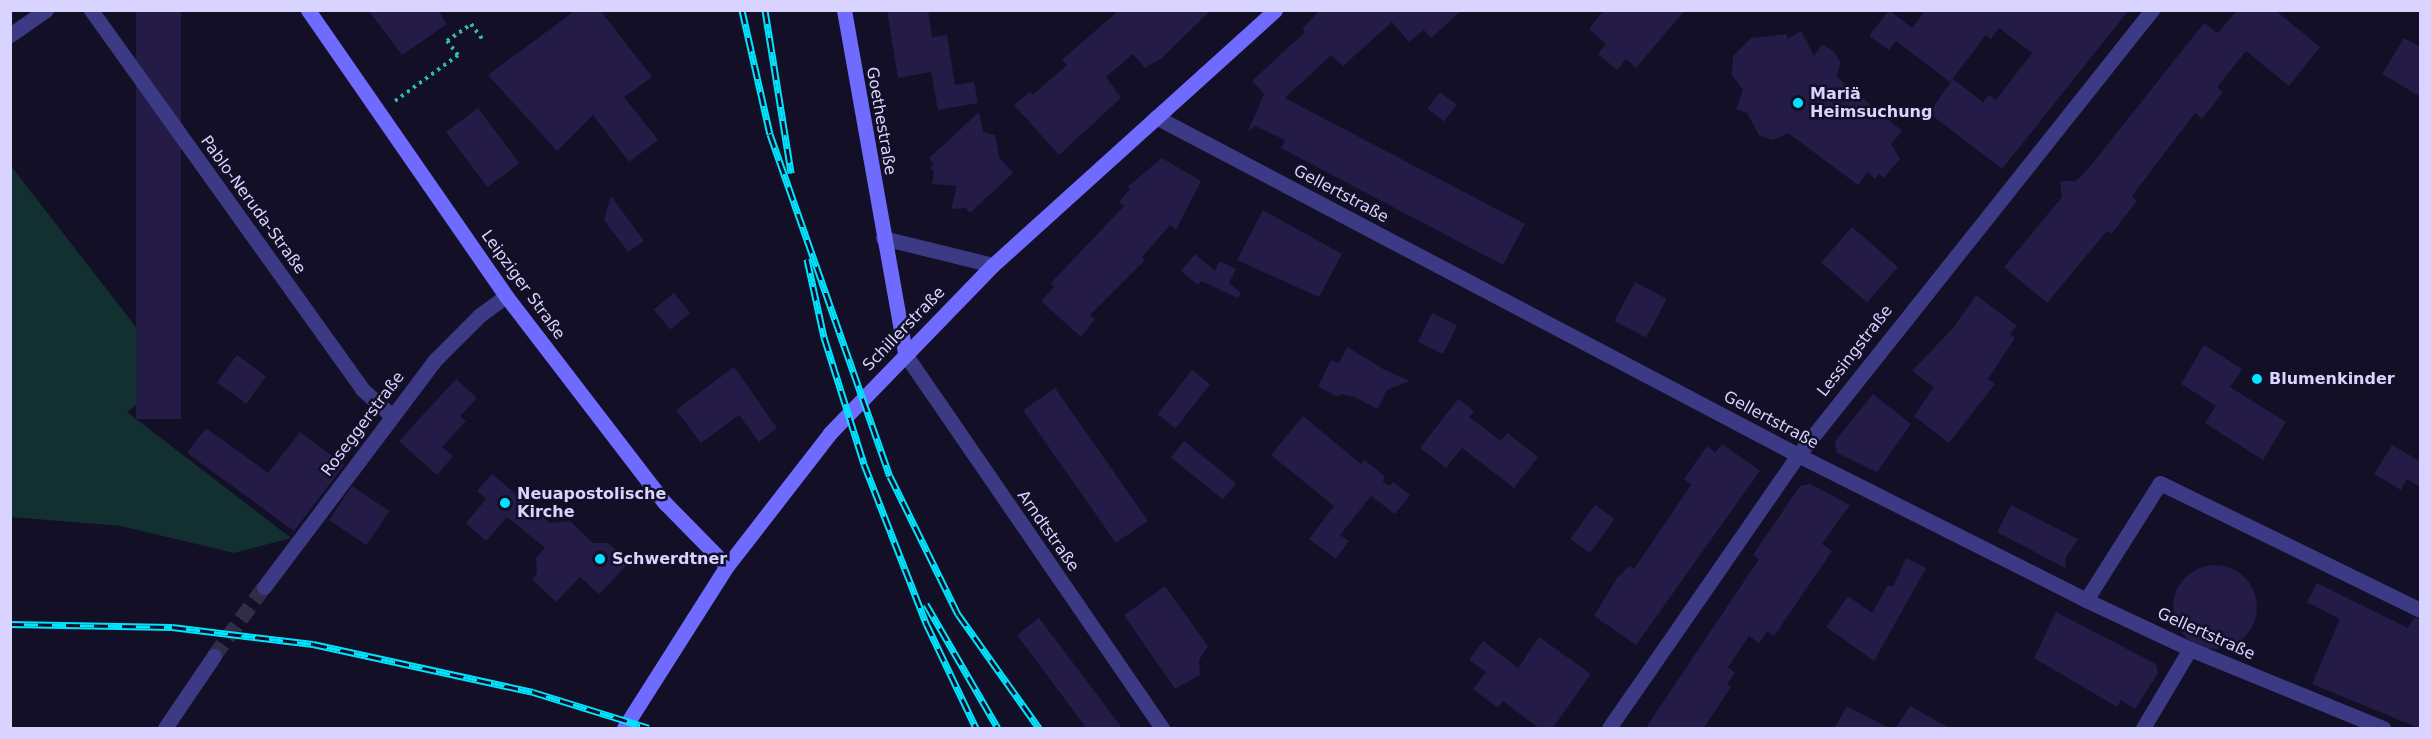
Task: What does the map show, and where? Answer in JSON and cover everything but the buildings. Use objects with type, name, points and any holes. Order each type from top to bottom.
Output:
[{"type":"main road","name":"Leipziger Straße","points":[[308,10],[506,296],[665,503],[727,566]]},
{"type":"main road","name":"Goethestraße","points":[[844,10],[905,354]]},
{"type":"main road","name":"Schillerstraße","points":[[624,729],[727,566],[830,433],[993,265],[1275,10]]},
{"type":"street","points":[[10,35],[46,10]]},
{"type":"street","name":"Pablo-Neruda-Straße","points":[[91,10],[362,389],[391,415]]},
{"type":"street","name":"Lessingstraße","points":[[1609,729],[1797,455],[2152,10]]},
{"type":"street","name":"Gellertstraße","points":[[1156,117],[1797,455],[2086,600],[2190,649],[2383,729]]},
{"type":"street","points":[[883,238],[993,265]]},
{"type":"street","name":"Roseggerstraße","points":[[264,587],[391,415],[436,359],[480,315],[506,296]]},
{"type":"street","name":"Arndtstraße","points":[[905,354],[1162,729]]},
{"type":"street","points":[[2086,600],[2160,483],[2421,610]]},
{"type":"street","points":[[2143,729],[2190,649]]},
{"type":"street","points":[[165,729],[214,656]]},
{"type":"path","points":[[379,114],[458,55],[447,41],[471,24],[484,41]]},
{"type":"green space","points":[[11,166],[174,376],[127,412],[291,538],[234,553],[121,526],[11,517]]},
{"type":"tunnel","points":[[214,656],[264,587]]},
{"type":"railway","points":[[742,10],[770,134],[890,476],[958,614],[1039,728]]},
{"type":"railway","points":[[765,10],[791,173]]},
{"type":"railway","points":[[807,259],[824,337],[864,464],[926,623],[976,728]]},
{"type":"railway","points":[[926,604],[998,728]]},
{"type":"railway","points":[[10,624],[172,627],[313,644],[533,692],[649,728]]},
{"type":"place","name":"Mariä Heimsuchung","points":[[1798,103]]},
{"type":"place","name":"Blumenkinder","points":[[2257,379]]},
{"type":"place","name":"Neuapostolische Kirche","points":[[505,503]]},
{"type":"place","name":"Schwerdtner","points":[[600,559]]}]
